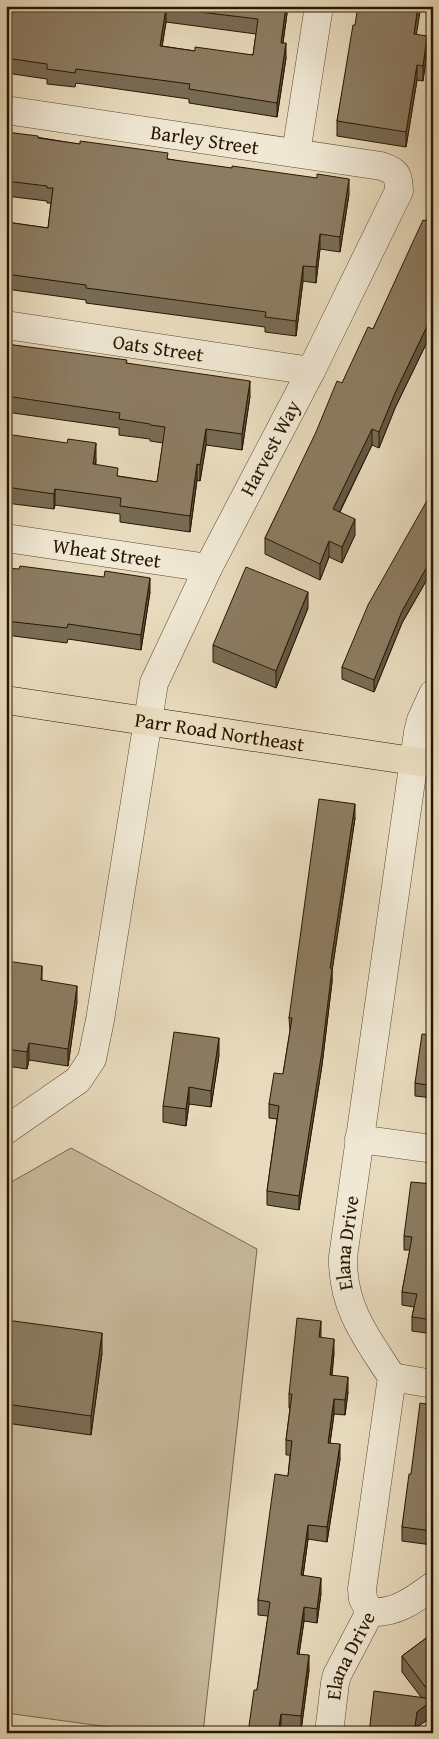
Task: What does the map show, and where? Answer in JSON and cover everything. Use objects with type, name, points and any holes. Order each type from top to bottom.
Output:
[{"type":"main road","name":"Parr Road Northeast","points":[[6,700],[424,762]]},
{"type":"street","points":[[296,153],[318,6]]},
{"type":"street","name":"Barley Street","points":[[6,110],[381,166],[392,170],[398,178]]},
{"type":"street","name":"Harvest Way","points":[[6,1130],[78,1080],[92,1060],[154,683],[208,568],[311,371],[394,202],[399,191],[398,178]]},
{"type":"street","name":"Oats Street","points":[[6,325],[311,371]]},
{"type":"street","name":"Wheat Street","points":[[6,538],[208,568]]},
{"type":"street","name":"Elana Drive","points":[[329,1733],[337,1675],[370,1612],[362,1599],[362,1589],[392,1377],[355,1317],[346,1295],[342,1276],[344,1240],[358,1138],[424,762],[421,720],[433,694]]},
{"type":"street","points":[[358,1138],[433,1149]]},
{"type":"street","points":[[392,1377],[433,1384]]},
{"type":"street","points":[[370,1612],[382,1613],[392,1610],[433,1586]]},
{"type":"shaded area","points":[[71,1148],[257,1249],[203,1733],[153,1733],[6,1713],[6,1185]]},
{"type":"building","points":[[6,6],[286,6],[281,43],[286,43],[277,103],[189,89],[190,84],[76,69],[75,73],[47,69],[47,64],[6,58]],"holes":[[[166,8],[258,19],[253,55],[195,47],[195,51],[160,46]]]},
{"type":"building","points":[[358,6],[418,6],[414,34],[427,36],[423,66],[417,65],[406,132],[337,121],[353,25],[355,25]]},
{"type":"building","points":[[6,132],[80,144],[80,141],[168,153],[167,159],[232,168],[232,166],[317,178],[317,174],[349,179],[340,237],[320,234],[316,267],[303,266],[296,321],[265,317],[266,312],[86,288],[86,285],[6,274],[6,222],[48,228],[53,188],[6,181]]},
{"type":"building","points":[[433,206],[433,324],[429,322],[395,393],[379,432],[372,429],[333,509],[355,519],[342,547],[329,541],[320,564],[265,538],[316,432],[337,381],[342,383],[368,327],[373,329],[423,220],[426,221]]},
{"type":"building","points":[[6,344],[127,360],[126,363],[250,381],[242,434],[206,429],[200,465],[197,464],[190,516],[120,506],[121,498],[55,489],[54,494],[6,487],[6,434],[67,443],[68,439],[96,443],[93,464],[118,468],[117,476],[157,482],[165,427],[119,419],[120,413],[6,396]]},
{"type":"building","points":[[433,490],[433,556],[402,611],[374,680],[342,667],[368,605]]},
{"type":"building","points":[[20,566],[104,577],[105,571],[150,578],[141,635],[68,624],[67,628],[6,621],[6,568],[19,569]]},
{"type":"building","points":[[246,567],[308,592],[276,671],[213,645]]},
{"type":"building","points":[[319,799],[355,804],[330,968],[332,969],[322,1051],[299,1196],[267,1191],[279,1106],[269,1104],[274,1073],[283,1074],[292,1018],[289,1018]]},
{"type":"building","points":[[6,961],[42,966],[41,980],[77,986],[68,1049],[29,1043],[27,1052],[6,1049]]},
{"type":"building","points":[[174,1032],[219,1038],[211,1091],[189,1087],[186,1109],[163,1106]]},
{"type":"building","points":[[422,1034],[433,1035],[433,1086],[415,1083]]},
{"type":"building","points":[[411,1182],[433,1184],[433,1320],[412,1317],[417,1294],[402,1292],[412,1237],[404,1236]]},
{"type":"building","points":[[6,1261],[9,1262],[6,1285]]},
{"type":"building","points":[[297,1318],[321,1321],[319,1337],[334,1339],[330,1375],[348,1377],[345,1400],[334,1399],[328,1443],[340,1444],[327,1527],[308,1525],[301,1575],[321,1578],[317,1609],[304,1607],[297,1654],[309,1655],[301,1716],[281,1714],[278,1733],[248,1733],[254,1690],[257,1690],[270,1602],[258,1600],[275,1474],[288,1476],[292,1441],[286,1440],[292,1394],[289,1394]]},
{"type":"building","points":[[6,1320],[102,1333],[91,1416],[6,1404]]},
{"type":"building","points":[[420,1403],[433,1405],[432,1531],[402,1527]]},
{"type":"building","points":[[433,1633],[433,1697],[402,1656]]},
{"type":"building","points":[[374,1691],[433,1700],[417,1712],[414,1733],[369,1733]]}]
